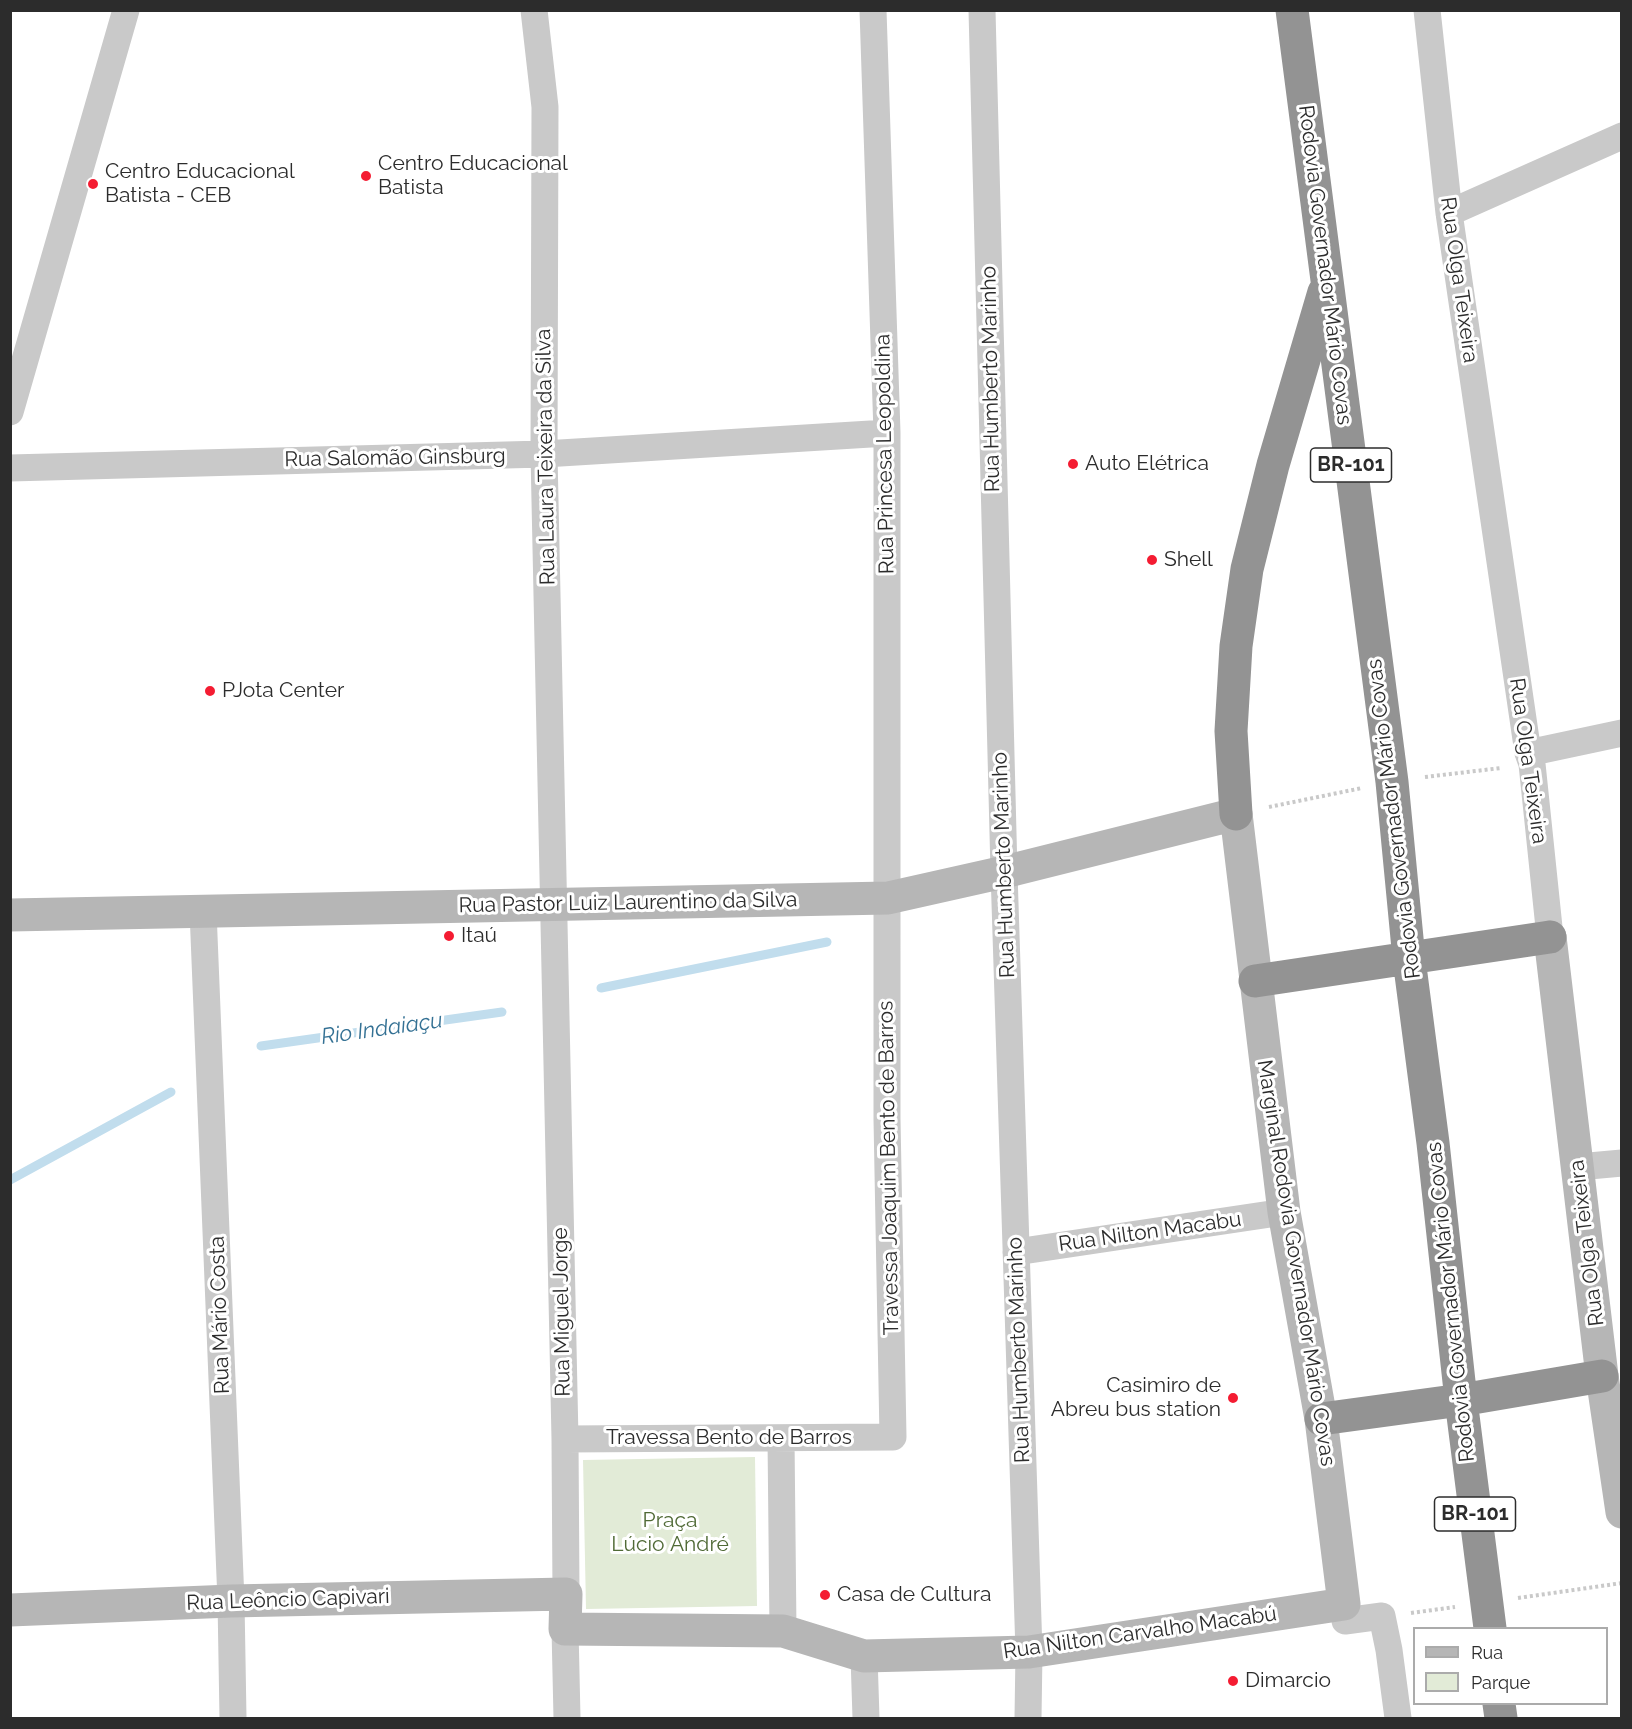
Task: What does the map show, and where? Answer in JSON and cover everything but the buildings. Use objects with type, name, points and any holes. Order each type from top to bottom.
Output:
[{"type":"highway","name":"Rodovia Governador Mário Covas","points":[[1292,10],[1392,782],[1409,959],[1490,1627]]},
{"type":"highway","points":[[1236,814],[1231,730],[1236,646],[1247,569],[1273,465],[1328,279]]},
{"type":"highway","points":[[1255,981],[1550,937]]},
{"type":"highway","points":[[1321,1419],[1461,1400],[1602,1376]]},
{"type":"street","points":[[10,412],[126,10]]},
{"type":"street","name":"Rua Laura Teixeira da Silva","points":[[534,10],[545,107],[544,454],[555,905]]},
{"type":"street","name":"Rua Princesa Leopoldina","points":[[873,10],[887,433],[888,898]]},
{"type":"street","name":"Rua Humberto Marinho","points":[[982,10],[1004,872],[1029,1652],[1028,1719]]},
{"type":"street","name":"Rua Olga Teixeira","points":[[1427,10],[1449,213],[1528,753],[1532,764],[1602,1376],[1622,1512]]},
{"type":"street","points":[[1449,213],[1622,136]]},
{"type":"street","name":"Rua Salomão Ginsburg","points":[[10,468],[544,454],[887,433]]},
{"type":"street","points":[[1528,753],[1622,733]]},
{"type":"street","name":"Rua Pastor Luiz Laurentino da Silva","points":[[10,915],[888,898],[1004,872],[1236,814]]},
{"type":"street","name":"Marginal Rodovia Governador Mário Covas","points":[[1236,814],[1284,1212],[1321,1419],[1344,1604]]},
{"type":"street","name":"Travessa Joaquim Bento de Barros","points":[[888,898],[887,1119],[893,1437]]},
{"type":"street","name":"Rua Miguel Jorge","points":[[555,905],[565,1439],[567,1719]]},
{"type":"street","name":"Rua Mário Costa","points":[[203,911],[231,1601],[233,1719]]},
{"type":"street","points":[[1578,1167],[1622,1163]]},
{"type":"street","name":"Rua Nilton Macabu","points":[[1016,1252],[1284,1212]]},
{"type":"street","name":"Travessa Bento de Barros","points":[[565,1439],[893,1437]]},
{"type":"street","points":[[781,1438],[783,1631]]},
{"type":"street","name":"Rua Leôncio Capivari","points":[[10,1610],[231,1601],[566,1594]]},
{"type":"street","points":[[1344,1604],[1345,1621],[1382,1616],[1398,1719]]},
{"type":"street","name":"Rua Nilton Carvalho Macabú","points":[[864,1656],[1029,1652],[1344,1604]]},
{"type":"street","points":[[565,1629],[783,1631],[864,1656],[866,1719]]},
{"type":"green space","name":"Praça Lúcio André","points":[[755,1457],[757,1606],[586,1609],[583,1460]]},
{"type":"waterway","name":"Rio Indaiaçu","points":[[601,988],[827,942]]},
{"type":"waterway","name":"Rio Indaiaçu","points":[[261,1046],[502,1012]]},
{"type":"waterway","name":"Rio Indaiaçu","points":[[10,1180],[171,1092]]},
{"type":"place","name":"Centro Educacional Batista","points":[[366,176]]},
{"type":"place","name":"Centro Educacional Batista - CEB","points":[[93,184]]},
{"type":"place","name":"Auto Elétrica","points":[[1073,464]]},
{"type":"place","name":"Shell","points":[[1152,560]]},
{"type":"place","name":"PJota Center","points":[[210,691]]},
{"type":"place","name":"Itaú","points":[[449,936]]},
{"type":"place","name":"Casimiro de Abreu bus station","points":[[1233,1398]]},
{"type":"place","name":"Casa de Cultura","points":[[825,1595]]},
{"type":"place","name":"Dimarcio","points":[[1233,1681]]}]
